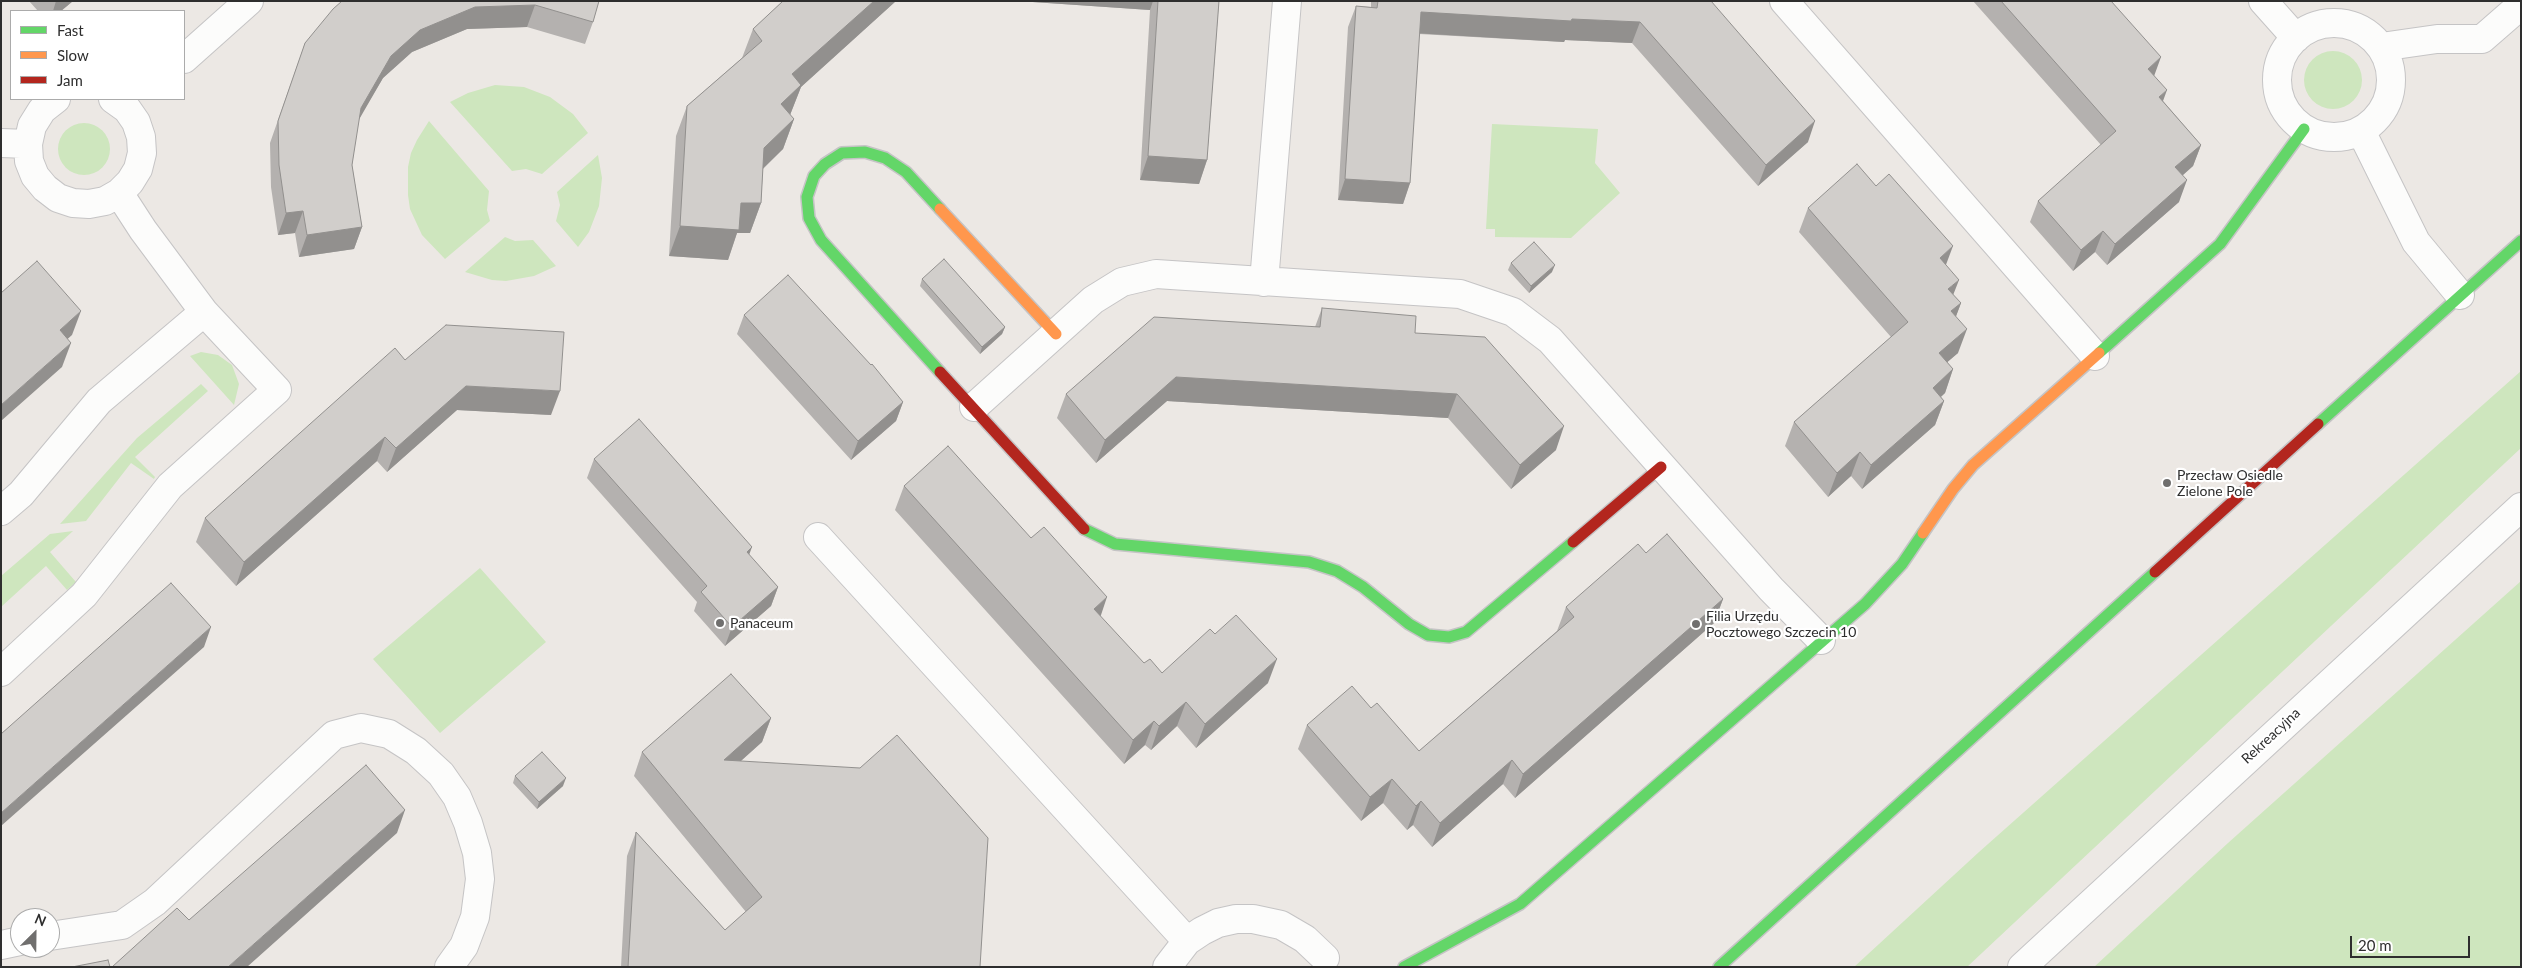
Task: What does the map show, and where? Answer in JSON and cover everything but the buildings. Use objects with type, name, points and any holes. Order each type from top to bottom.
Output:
[{"type":"street","points":[[1264,282],[1287,1]]},
{"type":"street","points":[[1784,1],[2095,356]]},
{"type":"street","points":[[2263,1],[2296,38]]},
{"type":"street","points":[[185,58],[237,5]]},
{"type":"street","points":[[2381,47],[2437,39],[2482,39],[2521,5]]},
{"type":"street","points":[[2340,24],[2356,27],[2370,35],[2381,47],[2388,61],[2391,77],[2390,93],[2384,109],[2374,121],[2361,131],[2338,137],[2315,134],[2304,129],[2286,110],[2277,86],[2278,68],[2285,52],[2296,38],[2317,27],[2340,24]]},
{"type":"street","points":[[55,100],[42,110],[32,126],[14,143],[29,161],[35,176],[44,188],[58,198],[73,203],[89,204],[105,201],[119,193],[130,182],[138,168],[142,153],[141,137],[126,102]]},
{"type":"street","points":[[1404,967],[1520,904],[1821,640],[1865,604],[1902,564],[1973,465],[2220,244],[2304,129]]},
{"type":"street","points":[[2361,131],[2416,242],[2460,295]]},
{"type":"street","points":[[1056,334],[906,172],[885,158],[865,152],[842,153],[825,164],[814,176],[807,197],[809,218],[821,240],[1085,531],[1114,544],[1309,562],[1337,571],[1363,587],[1409,624],[1428,635],[1449,637],[1466,632],[1661,467]]},
{"type":"street","points":[[1,672],[84,595],[170,486],[277,390],[204,312],[143,230],[119,193]]},
{"type":"street","points":[[1719,967],[2521,241]]},
{"type":"street","points":[[974,407],[1093,300],[1122,282],[1156,274],[1460,294],[1513,312],[1550,340],[1661,467],[1821,640]]},
{"type":"street","points":[[1,511],[21,494],[99,401],[204,312]]},
{"type":"street","name":"Rekreacyjna","points":[[2022,967],[2521,506]]},
{"type":"street","points":[[818,537],[1187,941]]},
{"type":"street","points":[[60,934],[122,924],[155,902],[334,735],[361,728],[389,734],[416,751],[441,774],[457,797],[468,823],[477,853],[479,870],[476,908],[464,946],[449,967]]},
{"type":"street","points":[[1167,967],[1187,941],[1218,923],[1236,919],[1253,919],[1281,925],[1305,939],[1325,958]]},
{"type":"green space","points":[[2327,51],[2339,51],[2354,59],[2362,74],[2362,86],[2354,101],[2339,109],[2327,109],[2312,101],[2304,86],[2304,74],[2312,59]]},
{"type":"green space","points":[[495,85],[524,87],[550,97],[573,114],[588,133],[542,174],[526,169],[512,171],[450,102],[468,93]]},
{"type":"green space","points":[[429,121],[489,191],[487,210],[490,221],[445,259],[422,235],[410,209],[408,195],[408,167],[411,153]]},
{"type":"green space","points":[[84,123],[98,127],[106,135],[110,149],[106,163],[98,171],[84,175],[70,171],[62,163],[58,149],[62,135],[70,127]]},
{"type":"green space","points":[[1492,124],[1598,129],[1595,163],[1620,193],[1571,238],[1495,237],[1495,229],[1486,229]]},
{"type":"green space","points":[[598,155],[602,178],[599,206],[589,232],[578,247],[556,221],[560,205],[557,192]]},
{"type":"green space","points":[[505,237],[515,241],[533,240],[556,266],[534,276],[506,281],[492,280],[465,272]]},
{"type":"green space","points":[[201,352],[218,355],[232,365],[239,384],[234,405],[190,356]]},
{"type":"green space","points":[[2521,371],[2521,448],[1967,967],[1854,967],[1979,852]]},
{"type":"green space","points":[[201,384],[208,391],[135,457],[155,477],[154,479],[131,463],[86,521],[60,524],[137,438]]},
{"type":"green space","points":[[73,531],[50,552],[76,582],[67,590],[46,566],[1,607],[1,576],[50,534]]},
{"type":"green space","points":[[480,568],[546,642],[440,733],[373,659]]},
{"type":"green space","points":[[2521,581],[2521,967],[2094,967],[2228,843]]},
{"type":"traffic: fast","points":[[2099,353],[2220,244],[2304,129]]},
{"type":"traffic: fast","points":[[940,209],[906,172],[885,158],[865,152],[842,153],[825,164],[814,176],[807,197],[809,218],[821,240],[940,372]]},
{"type":"traffic: fast","points":[[2318,424],[2521,241]]},
{"type":"traffic: fast","points":[[1084,529],[1115,544],[1309,562],[1337,571],[1363,587],[1409,624],[1428,635],[1449,637],[1466,632],[1573,542]]},
{"type":"traffic: fast","points":[[1404,967],[1520,904],[1865,604],[1902,564],[1923,533]]},
{"type":"traffic: fast","points":[[1719,967],[2155,572]]},
{"type":"traffic: slow","points":[[940,209],[1056,334]]},
{"type":"traffic: slow","points":[[1923,533],[1953,489],[1973,465],[2099,353]]},
{"type":"traffic: jam","points":[[940,372],[1084,529]]},
{"type":"traffic: jam","points":[[2155,572],[2318,424]]},
{"type":"traffic: jam","points":[[1573,542],[1661,467]]},
{"type":"place","name":"Przecław Osiedle Zielone Pole","points":[[2167,483]]},
{"type":"place","name":"Panaceum","points":[[720,623]]},
{"type":"place","name":"Filia Urzędu Pocztowego Szczecin 10","points":[[1696,624]]}]
